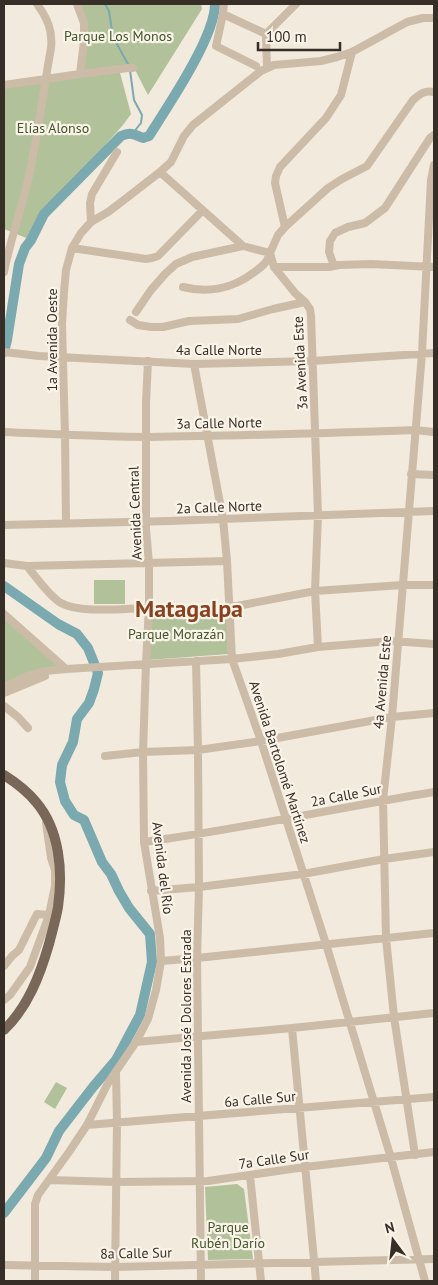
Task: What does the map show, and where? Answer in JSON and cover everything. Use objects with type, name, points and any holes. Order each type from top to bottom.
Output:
[{"type":"main road","points":[[4,775],[14,781],[36,802],[46,816],[57,848],[61,879],[58,908],[42,969],[26,1004],[4,1030]]},
{"type":"street","points":[[4,272],[37,140],[52,40],[51,30],[37,4]]},
{"type":"street","points":[[77,4],[84,23],[80,74]]},
{"type":"street","points":[[224,4],[216,46],[256,66]]},
{"type":"street","points":[[284,4],[294,6]]},
{"type":"street","points":[[294,6],[266,34],[267,68],[274,65],[337,58],[408,22],[423,18],[434,18]]},
{"type":"street","points":[[223,14],[266,34]]},
{"type":"street","points":[[286,227],[276,176],[280,168],[326,118],[341,95],[352,52]]},
{"type":"street","points":[[4,85],[130,68]]},
{"type":"street","name":"1a Avenida Oeste","points":[[66,523],[62,324],[66,270],[72,248],[81,233],[91,222],[108,212],[171,162],[184,136],[193,125],[267,68]]},
{"type":"street","points":[[182,287],[206,290],[219,289],[246,279],[265,264],[278,235],[286,227],[328,188],[367,166],[413,100],[421,93],[434,92]]},
{"type":"street","points":[[334,266],[329,252],[330,240],[335,233],[348,227],[365,223],[385,208],[430,138],[434,135]]},
{"type":"street","points":[[91,222],[90,203],[92,194],[117,152]]},
{"type":"street","points":[[433,180],[434,165]]},
{"type":"street","points":[[160,172],[243,246],[270,253]]},
{"type":"street","name":"4a Avenida Este","points":[[415,1155],[394,1017],[386,938],[383,800],[392,717],[411,474],[430,267],[433,180]]},
{"type":"street","points":[[72,248],[146,259],[152,258],[158,256],[202,211]]},
{"type":"street","points":[[136,312],[151,290],[176,264],[192,258],[243,246]]},
{"type":"street","name":"3a Avenida Este","points":[[270,253],[274,267],[295,293],[305,302],[312,316],[318,515],[315,591],[318,647]]},
{"type":"street","points":[[274,267],[329,267],[339,264],[371,264],[430,267]]},
{"type":"street","points":[[130,320],[138,325],[151,327],[163,327],[189,321],[238,320],[273,309],[305,302]]},
{"type":"street","name":"4a Calle Norte","points":[[4,352],[194,364],[312,361],[434,353]]},
{"type":"street","name":"Avenida Central","points":[[146,663],[149,608],[149,563],[146,522],[148,361]]},
{"type":"street","name":"Avenida Bartolomé Martínez","points":[[194,364],[223,519],[232,659],[261,741],[326,944],[391,1158],[425,1281]]},
{"type":"street","name":"3a Calle Norte","points":[[4,432],[146,437],[246,436],[415,430],[434,432]]},
{"type":"street","points":[[411,474],[434,475]]},
{"type":"street","name":"2a Calle Norte","points":[[4,525],[146,522],[434,511]]},
{"type":"street","points":[[4,563],[26,566],[227,561]]},
{"type":"street","points":[[26,566],[61,603],[80,609],[149,608]]},
{"type":"street","points":[[230,606],[315,591],[434,585]]},
{"type":"street","points":[[4,614],[66,669]]},
{"type":"street","points":[[4,687],[45,671],[146,663],[232,659],[318,647],[398,641],[434,644]]},
{"type":"street","name":"Avenida José Dolores Estrada","points":[[196,661],[199,835],[197,958],[201,1281]]},
{"type":"street","name":"Avenida del Río","points":[[87,1125],[108,1083],[136,1042],[148,1019],[161,961],[160,938],[144,842],[143,752],[146,663]]},
{"type":"street","points":[[4,694],[34,680],[66,669]]},
{"type":"street","points":[[4,706],[28,728]]},
{"type":"street","points":[[105,756],[143,752],[198,750],[261,741],[392,717],[434,713]]},
{"type":"street","name":"2a Calle Sur","points":[[144,842],[199,835],[434,792]]},
{"type":"street","points":[[4,1000],[10,995],[30,967],[49,915],[55,886],[55,870],[46,816]]},
{"type":"street","points":[[152,891],[303,874],[434,852]]},
{"type":"street","points":[[4,966],[19,950],[37,914],[49,915]]},
{"type":"street","points":[[161,961],[434,933]]},
{"type":"street","points":[[136,1042],[434,1013]]},
{"type":"street","points":[[292,1028],[316,1281]]},
{"type":"street","points":[[115,1281],[117,1182],[116,1073]]},
{"type":"street","name":"6a Calle Sur","points":[[87,1125],[434,1097]]},
{"type":"street","points":[[35,1281],[34,1204],[38,1195],[87,1125]]},
{"type":"street","name":"7a Calle Sur","points":[[49,1180],[117,1182],[201,1181],[434,1152]]},
{"type":"street","points":[[250,1176],[261,1281]]},
{"type":"street","name":"8a Calle Sur","points":[[4,1265],[116,1267],[434,1259]]},
{"type":"green space","name":"Elías Alonso","points":[[77,4],[201,4],[202,9],[148,95],[133,66],[119,69],[131,114],[44,214],[31,240],[4,229],[4,85],[80,74],[84,41]]},
{"type":"green space","points":[[94,580],[125,580],[125,604],[94,604]]},
{"type":"green space","name":"Parque Morazán","points":[[227,610],[228,654],[148,660],[152,612]]},
{"type":"green space","points":[[4,616],[66,669],[4,687]]},
{"type":"green space","points":[[56,1082],[67,1088],[55,1109],[44,1102]]},
{"type":"green space","name":"Parque Rubén Darío","points":[[237,1184],[244,1189],[253,1259],[208,1260],[205,1187]]},
{"type":"waterway","points":[[105,4],[109,11],[113,37],[129,66]]},
{"type":"waterway","points":[[4,352],[19,264],[25,248],[44,214],[121,136],[130,134],[143,138],[149,136],[199,52],[213,18],[215,4]]},
{"type":"waterway","points":[[130,70],[134,100],[142,115],[141,123],[133,133]]},
{"type":"waterway","points":[[4,586],[58,624],[77,634],[88,648],[98,673],[89,703],[77,719],[73,742],[62,765],[60,782],[65,801],[74,815],[84,820],[102,862],[111,874],[129,908],[150,934],[152,962],[140,1015],[116,1060],[59,1131],[46,1158],[4,1213]]},
{"type":"waterway","points":[[152,962],[157,962]]},
{"type":"district","name":"Matagalpa","points":[[189,608]]},
{"type":"park label","name":"Parque Los Monos","points":[[118,36]]}]
